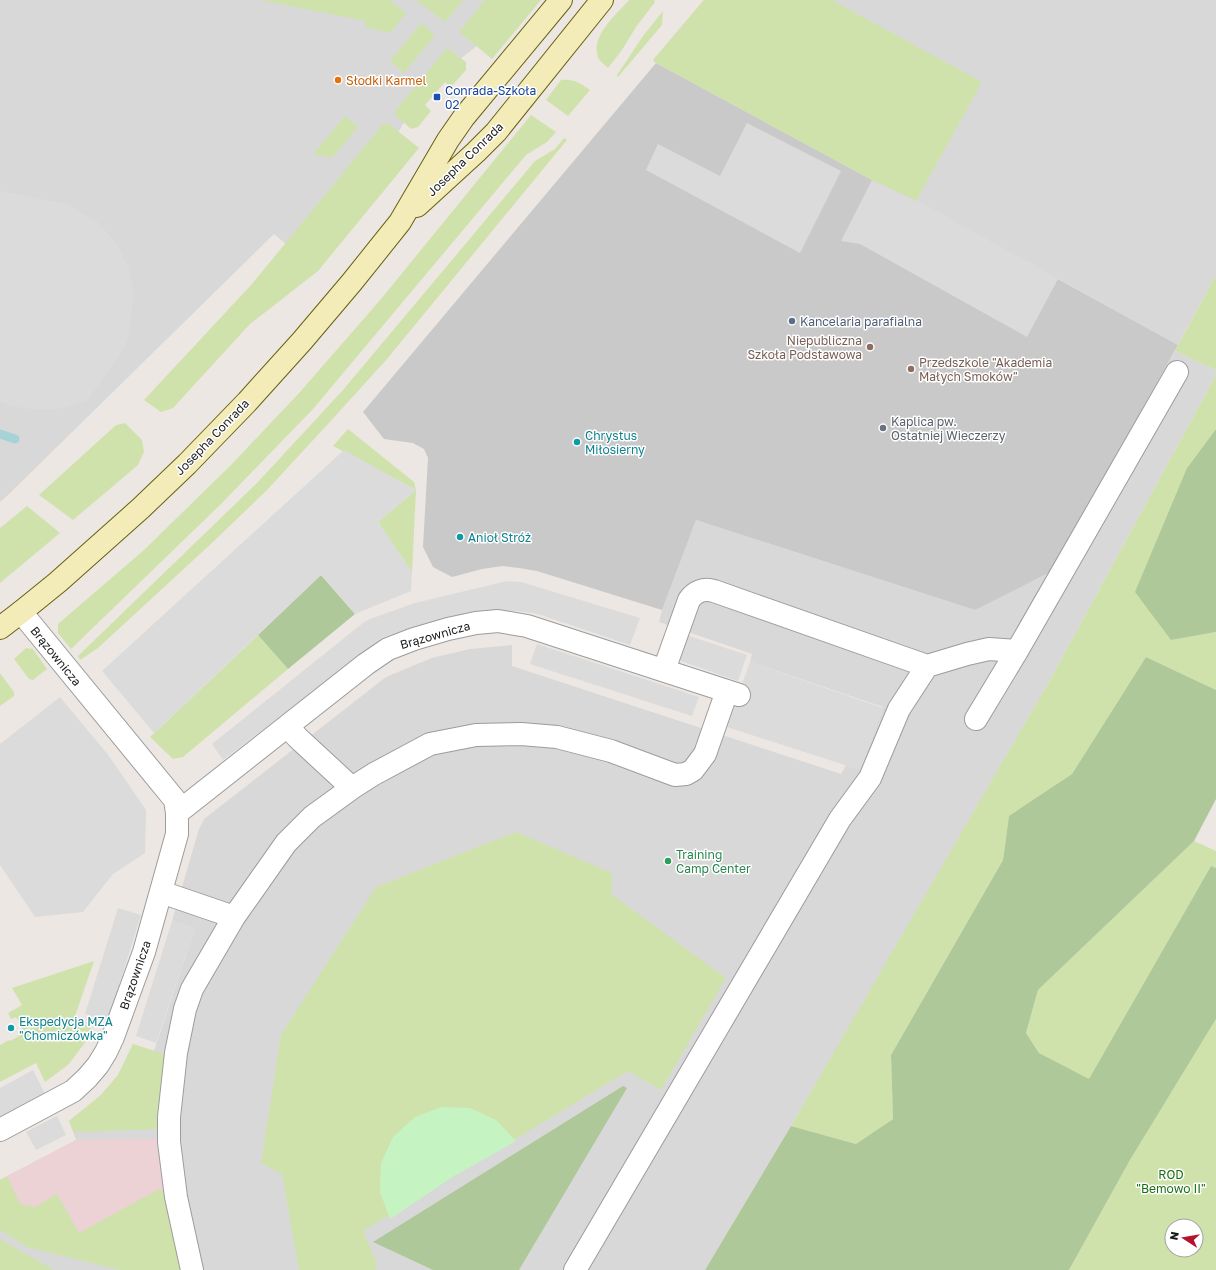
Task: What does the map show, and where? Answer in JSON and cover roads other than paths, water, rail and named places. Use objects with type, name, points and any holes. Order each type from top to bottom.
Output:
[{"type":"street","name":"Josepha Conrada","points":[[0,628],[84,559],[141,508],[187,464],[247,402],[302,341],[400,222],[448,140],[464,117],[561,0]]},
{"type":"street","name":"Josepha Conrada","points":[[400,222],[496,132],[602,0]]},
{"type":"street","points":[[976,719],[1017,651],[1177,372]]},
{"type":"street","points":[[664,670],[689,600],[696,593],[704,590],[714,591],[927,666],[989,649],[1017,651]]},
{"type":"street","name":"Brązownicza","points":[[0,1130],[73,1091],[98,1065],[113,1037],[144,952],[177,834],[177,813],[174,800],[21,612]]},
{"type":"street","name":"Brązownicza","points":[[177,813],[366,664],[388,649],[414,639],[476,623],[498,621],[527,626],[733,693],[705,754],[693,770],[686,774],[675,774],[611,751],[557,737],[521,734],[491,735],[476,736],[430,744],[374,774],[352,788]]},
{"type":"street","points":[[575,1270],[840,819],[870,778],[899,709],[927,666]]},
{"type":"street","points":[[192,1270],[176,1197],[169,1142],[169,1117],[176,1053],[192,989],[234,917],[286,843],[312,817],[352,788],[288,727]]},
{"type":"street","points":[[161,892],[234,917]]},
{"type":"waterway","points":[[0,434],[15,439]]},
{"type":"place","name":"Słodki Karmel","points":[[338,80]]},
{"type":"place","name":"Conrada-Szkoła 02","points":[[437,97]]},
{"type":"place","name":"Kancelaria parafialna","points":[[792,321]]},
{"type":"place","name":"Niepubliczna Szkoła Podstawowa","points":[[870,347]]},
{"type":"place","name":"Przedszkole \"Akademia Małych Smoków\"","points":[[911,369]]},
{"type":"place","name":"Kaplica pw. Ostatniej Wieczerzy","points":[[883,428]]},
{"type":"place","name":"Chrystus Miłosierny","points":[[577,442]]},
{"type":"place","name":"Anioł Stróż","points":[[460,537]]},
{"type":"place","name":"Training Camp Center","points":[[668,861]]},
{"type":"place","name":"Ekspedycja MZA \"Chomiczówka\"","points":[[11,1028]]},
{"type":"park label","name":"ROD \"Bemowo II\"","points":[[1171,1181]]}]
